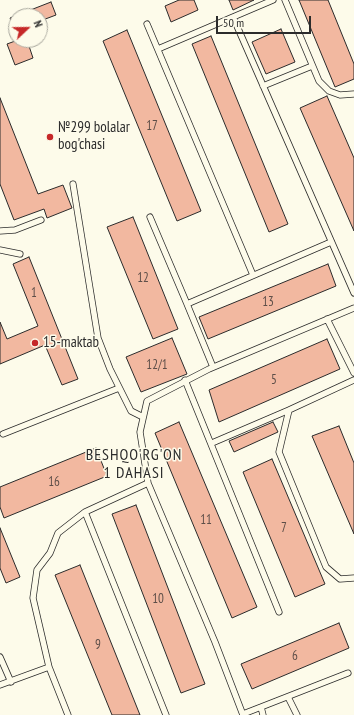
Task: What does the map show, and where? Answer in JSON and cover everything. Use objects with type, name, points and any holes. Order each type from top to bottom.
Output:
[{"type":"lane","points":[[158,49],[273,0]]},
{"type":"lane","points":[[285,0],[319,81],[329,91],[340,95],[354,94]]},
{"type":"lane","points":[[233,17],[354,293]]},
{"type":"lane","points":[[147,24],[253,275]]},
{"type":"lane","points":[[263,86],[312,66]]},
{"type":"lane","points":[[73,184],[98,338],[110,369],[131,412],[143,417]]},
{"type":"lane","points":[[150,217],[213,367]]},
{"type":"lane","points":[[0,231],[15,230],[41,220]]},
{"type":"lane","points":[[187,304],[331,242]]},
{"type":"lane","points":[[0,250],[20,254]]},
{"type":"lane","points":[[348,673],[243,714],[216,642],[148,483],[140,432],[147,401],[185,380],[213,367],[354,308]]},
{"type":"lane","points":[[327,319],[354,374]]},
{"type":"lane","points":[[185,380],[212,443],[279,612]]},
{"type":"lane","points":[[212,443],[354,380]]},
{"type":"lane","points":[[3,434],[119,388]]},
{"type":"lane","points":[[289,410],[279,452],[326,567],[340,579],[354,578]]},
{"type":"lane","points":[[68,715],[49,667],[33,598],[37,570],[50,553],[58,533],[85,512],[148,483]]},
{"type":"lane","points":[[85,512],[166,715]]},
{"type":"lane","points":[[0,657],[11,682]]},
{"type":"lane","points":[[0,685],[49,667]]},
{"type":"lane","points":[[288,697],[297,715]]},
{"type":"lane","points":[[261,707],[263,715]]},
{"type":"building","points":[[179,0],[194,0],[198,10],[171,22],[165,6]]},
{"type":"building","points":[[229,0],[254,0],[233,10]]},
{"type":"building","points":[[299,0],[328,0],[354,64],[354,79],[335,87]]},
{"type":"building","points":[[51,2],[56,15],[48,18],[48,8],[36,8]]},
{"type":"building","points":[[281,29],[295,62],[266,74],[252,42]]},
{"type":"building","points":[[127,30],[201,211],[177,221],[103,41]]},
{"type":"building","points":[[211,36],[288,224],[269,232],[192,44]]},
{"type":"building","points":[[9,48],[30,48],[33,58],[15,65]]},
{"type":"building","points":[[327,96],[354,158],[354,231],[300,108]]},
{"type":"building","points":[[0,98],[38,194],[63,185],[72,208],[47,218],[44,209],[14,220],[0,184]]},
{"type":"building","points":[[133,217],[178,329],[153,339],[107,227]]},
{"type":"building","points":[[29,257],[78,379],[62,385],[45,345],[0,364],[0,322],[7,339],[38,326],[13,264]]},
{"type":"building","points":[[328,264],[336,286],[208,339],[199,317]]},
{"type":"building","points":[[172,338],[187,374],[141,392],[126,357]]},
{"type":"building","points":[[327,339],[340,369],[219,422],[209,390]]},
{"type":"building","points":[[179,422],[257,607],[232,618],[155,433]]},
{"type":"building","points":[[273,422],[278,432],[234,452],[229,441]]},
{"type":"building","points":[[339,426],[354,463],[354,534],[312,436]]},
{"type":"building","points":[[96,448],[107,476],[4,518],[0,507],[0,487]]},
{"type":"building","points":[[272,459],[325,584],[295,597],[243,472]]},
{"type":"building","points":[[136,505],[205,684],[181,693],[112,514]]},
{"type":"building","points":[[0,528],[20,577],[6,583],[0,568]]},
{"type":"building","points":[[80,565],[140,715],[112,715],[55,575]]},
{"type":"building","points":[[339,623],[349,648],[252,689],[241,664]]},
{"type":"place","name":"№299 bolalar bog'chasi","points":[[50,137]]},
{"type":"place","name":"15-maktab","points":[[35,343]]},
{"type":"district","name":"BESHQO'RG'ON 1 DAHASI","points":[[134,464]]}]
